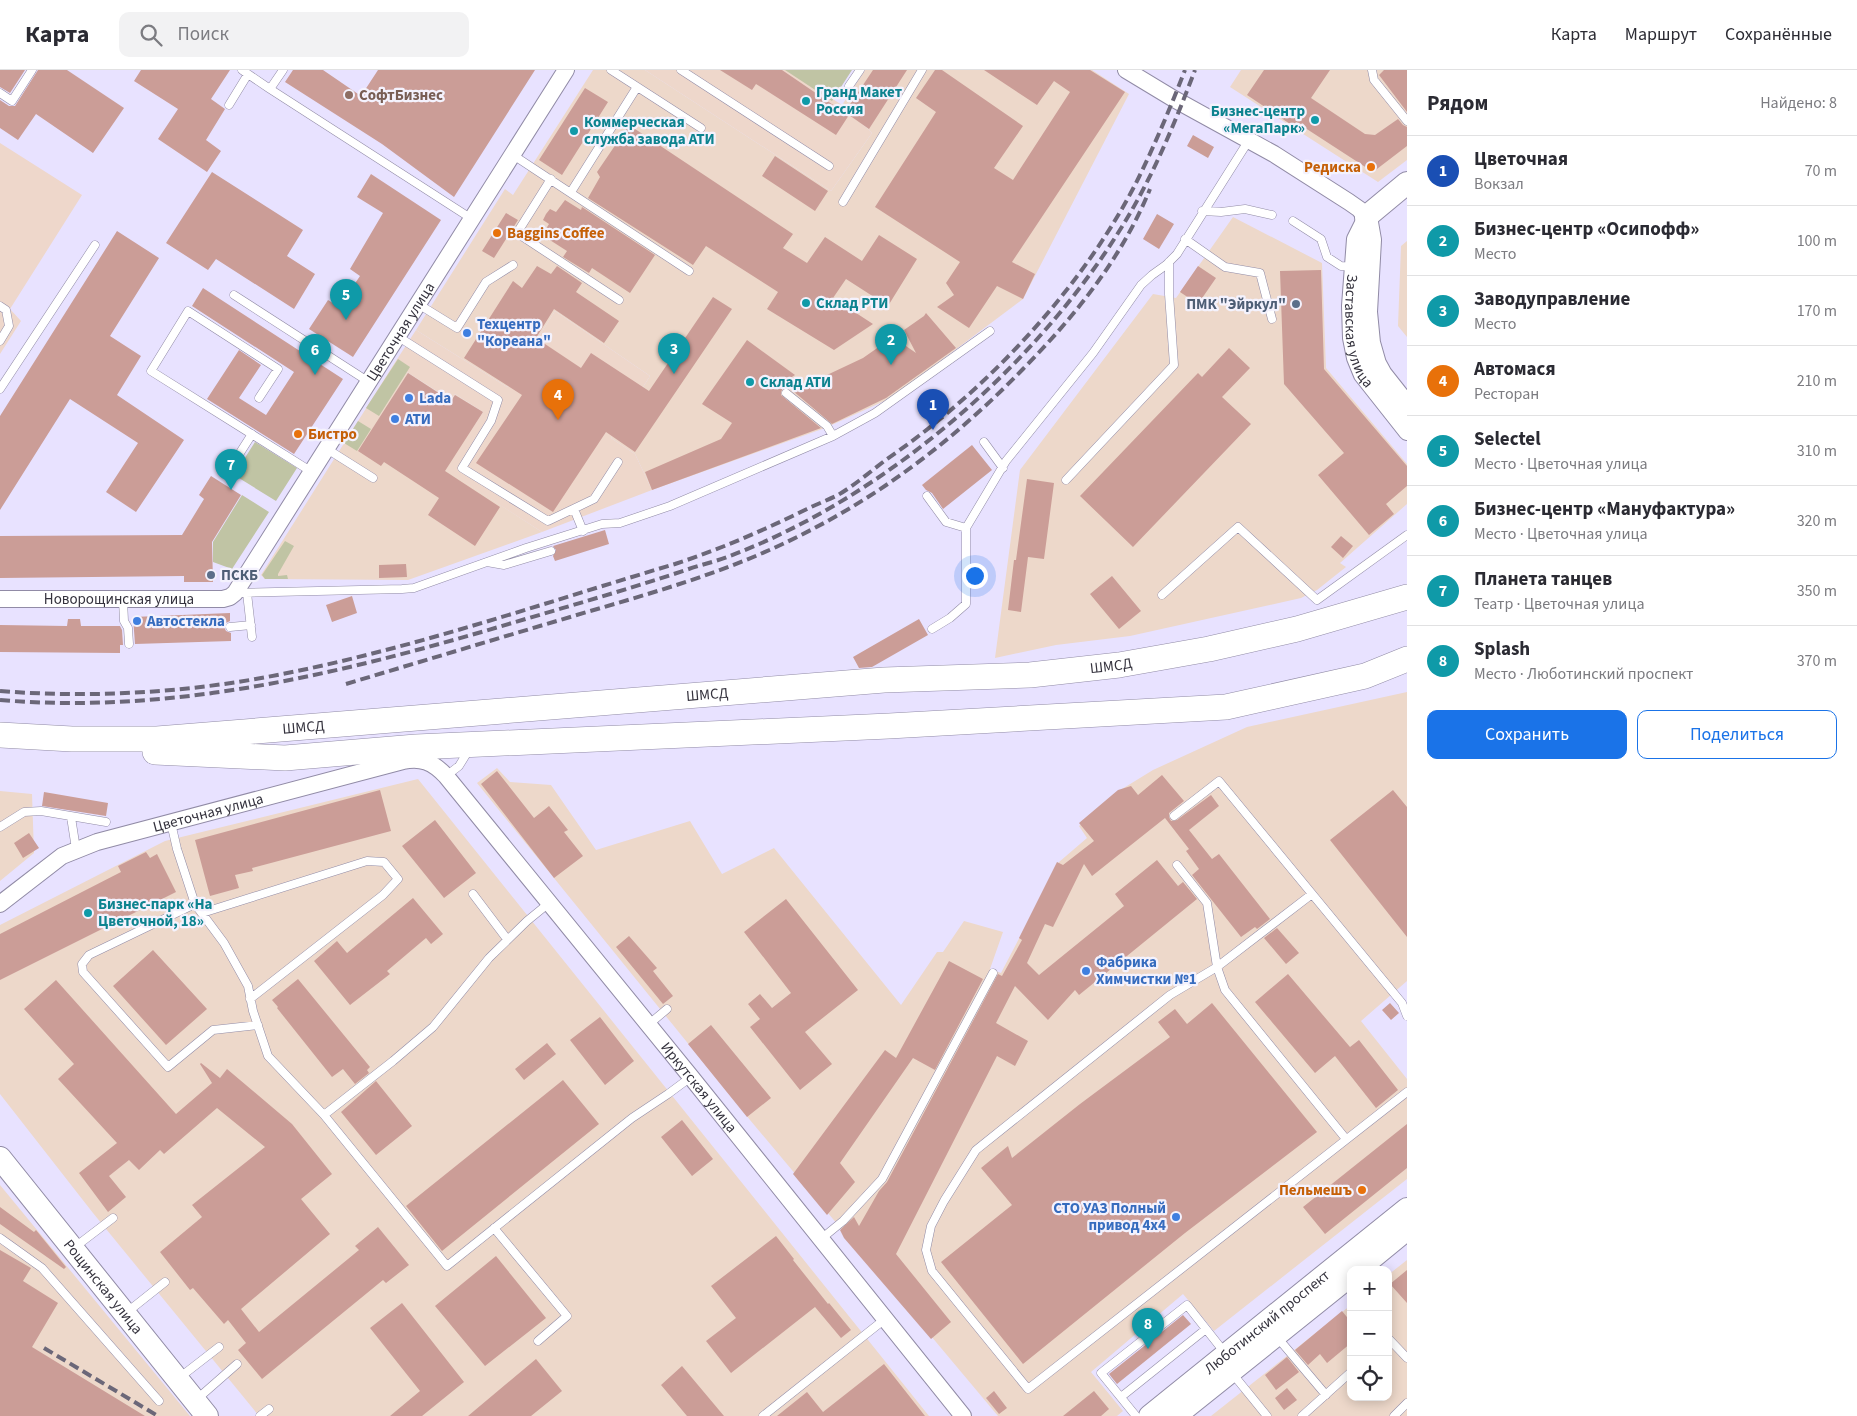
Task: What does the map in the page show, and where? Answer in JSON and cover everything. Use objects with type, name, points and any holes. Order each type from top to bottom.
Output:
[{"type":"main road","name":"ШМСД","points":[[0,735],[72,739],[157,739],[884,680],[1030,675],[1120,664],[1208,649],[1296,629],[1407,597]]},
{"type":"main road","name":"ШМСД","points":[[0,744],[285,758],[416,747],[889,726],[1226,707],[1365,676],[1407,659]]},
{"type":"main road","points":[[1365,676],[1407,668]]},
{"type":"street","name":"Цветочная улица","points":[[241,593],[312,472],[566,70]]},
{"type":"street","points":[[1126,70],[1174,99],[1274,154],[1349,202],[1366,217],[1407,183]]},
{"type":"street","name":"Заставская улица","points":[[1366,217],[1355,239],[1350,322],[1355,358],[1362,375],[1403,412]]},
{"type":"street","name":"Заставская улица","points":[[1366,217],[1370,240],[1366,312],[1369,343],[1381,375],[1403,412],[1407,432]]},
{"type":"street","name":"Новорощинская улица","points":[[0,600],[222,599],[241,593]]},
{"type":"street","name":"Цветочная улица","points":[[1,902],[50,864],[76,850],[97,842],[403,761],[420,759],[432,763]]},
{"type":"street","name":"Иркутская улица","points":[[432,763],[446,776],[648,1024],[963,1416]]},
{"type":"street","name":"Рощинская улица","points":[[0,1158],[201,1409]]},
{"type":"street","name":"Люботинский проспект","points":[[1175,1416],[1228,1363],[1407,1209]]},
{"type":"street","points":[[1362,1266],[1407,1229]]},
{"type":"street","name":"Люботинский проспект","points":[[1150,1416],[1228,1363],[1276,1335],[1347,1277]]},
{"type":"lane","points":[[0,93],[12,101],[32,70]]},
{"type":"lane","points":[[270,89],[282,70]]},
{"type":"lane","points":[[612,70],[701,128]]},
{"type":"lane","points":[[682,70],[828,166]]},
{"type":"lane","points":[[849,86],[860,70]]},
{"type":"lane","points":[[843,202],[922,70]]},
{"type":"lane","points":[[1372,70],[1374,80],[1407,121]]},
{"type":"lane","points":[[229,105],[245,72],[472,219]]},
{"type":"lane","points":[[571,192],[637,87]]},
{"type":"lane","points":[[932,629],[950,618],[966,604],[966,528],[1003,468],[1029,432],[1093,353],[1140,285],[1169,262],[1249,140]]},
{"type":"lane","points":[[513,155],[689,271]]},
{"type":"lane","points":[[551,180],[517,233],[618,300]]},
{"type":"lane","points":[[1202,211],[1221,212],[1245,208],[1272,215]]},
{"type":"lane","points":[[1293,221],[1321,239],[1327,257],[1341,266],[1353,266]]},
{"type":"lane","points":[[1185,240],[1225,267],[1260,273],[1272,319]]},
{"type":"lane","points":[[0,389],[95,245]]},
{"type":"lane","points":[[1066,480],[1174,364],[1169,294],[1169,262]]},
{"type":"lane","points":[[418,304],[457,328],[486,282],[513,266]]},
{"type":"lane","points":[[234,296],[368,382]]},
{"type":"lane","points":[[0,320],[3,308]]},
{"type":"lane","points":[[0,341],[9,326],[3,308]]},
{"type":"lane","points":[[259,398],[278,369],[188,311],[151,370],[312,472]]},
{"type":"lane","points":[[252,637],[251,625],[241,593],[402,590],[426,584],[602,524],[620,523],[670,506],[833,436],[875,413],[990,332]]},
{"type":"lane","points":[[398,336],[498,400],[491,421],[462,468],[548,521],[594,498],[618,462]]},
{"type":"lane","points":[[786,393],[827,426],[833,436]]},
{"type":"lane","points":[[231,467],[252,434]]},
{"type":"lane","points":[[984,442],[1003,468]]},
{"type":"lane","points":[[327,449],[373,478]]},
{"type":"lane","points":[[926,496],[946,522],[966,528]]},
{"type":"lane","points":[[574,509],[583,531]]},
{"type":"lane","points":[[1162,595],[1238,527],[1317,600],[1407,535]]},
{"type":"lane","points":[[487,562],[504,565],[552,551]]},
{"type":"lane","points":[[123,600],[124,622],[128,628],[129,644]]},
{"type":"lane","points":[[124,622],[133,621]]},
{"type":"lane","points":[[230,627],[251,625]]},
{"type":"lane","points":[[446,776],[459,766],[466,752]]},
{"type":"lane","points":[[1174,816],[1219,781],[1402,1003],[1407,1016]]},
{"type":"lane","points":[[0,828],[24,812],[41,810],[106,822]]},
{"type":"lane","points":[[71,817],[76,850]]},
{"type":"lane","points":[[171,823],[177,849],[195,904],[224,942],[248,986],[250,999],[268,1056],[324,1115],[447,1266],[632,1118],[691,1077]]},
{"type":"lane","points":[[202,913],[368,861],[384,862],[398,879],[383,895],[250,999]]},
{"type":"lane","points":[[1178,866],[1207,902],[1217,967],[1224,990],[1346,1139]]},
{"type":"lane","points":[[473,894],[507,939]]},
{"type":"lane","points":[[1312,894],[1217,967],[1170,995],[976,1150],[944,1201],[931,1226],[926,1250],[932,1272],[1028,1389],[1407,1092]]},
{"type":"lane","points":[[324,1115],[433,1027],[489,958],[507,939],[549,903]]},
{"type":"lane","points":[[195,904],[89,955],[82,964],[83,972],[168,1067],[213,1030],[258,1025]]},
{"type":"lane","points":[[821,1239],[843,1221],[882,1179],[993,973]]},
{"type":"lane","points":[[648,1024],[668,1009]]},
{"type":"lane","points":[[73,1249],[113,1218]]},
{"type":"lane","points":[[494,1228],[567,1316],[538,1341]]},
{"type":"lane","points":[[0,1238],[42,1268],[159,1401]]},
{"type":"lane","points":[[125,1314],[165,1282]]},
{"type":"lane","points":[[1136,1416],[1101,1373],[1187,1305],[1267,1416]]},
{"type":"lane","points":[[763,1416],[885,1319]]},
{"type":"lane","points":[[1121,1397],[1206,1329]]},
{"type":"lane","points":[[1276,1335],[1326,1394]]},
{"type":"lane","points":[[1392,1342],[1407,1358]]},
{"type":"lane","points":[[177,1380],[219,1347]]},
{"type":"lane","points":[[201,1409],[237,1364]]},
{"type":"lane","points":[[1302,1416],[1347,1376]]},
{"type":"lane","points":[[1394,1416],[1407,1404]]},
{"type":"lane","points":[[260,1416],[269,1409]]},
{"type":"shaded area","points":[[593,70],[645,70],[831,191],[872,133],[842,105],[865,70],[1092,70],[1129,94],[1023,299],[891,398],[825,428],[652,490],[635,454],[611,438],[650,376],[555,311],[507,387],[416,330],[505,189],[513,195]]},
{"type":"shaded area","points":[[645,70],[788,70],[842,105],[872,133],[831,191]]},
{"type":"shaded area","points":[[1241,70],[1407,70],[1407,160],[1378,182],[1230,87]]},
{"type":"shaded area","points":[[0,143],[82,195],[10,309],[21,321],[0,354]]},
{"type":"shaded area","points":[[1233,217],[1322,263],[1326,368],[1407,464],[1407,504],[1340,563],[1346,567],[1317,590],[1301,598],[1130,636],[1056,645],[995,658],[1020,470],[1153,294],[1176,298]]},
{"type":"shaded area","points":[[1407,241],[1407,337],[1398,326],[1401,246]]},
{"type":"shaded area","points":[[555,311],[650,376],[611,438],[635,454],[652,490],[542,532],[445,470],[483,412],[455,394],[451,400],[394,364],[416,330],[507,387]]},
{"type":"shaded area","points":[[394,364],[451,400],[455,394],[483,412],[446,470],[542,532],[408,580],[265,579],[261,575]]},
{"type":"shaded area","points":[[1407,692],[1407,981],[1361,1021],[1407,1079],[1407,1179],[1214,1331],[1183,1294],[1091,1372],[1123,1411],[1117,1416],[998,1416],[750,1120],[477,783],[497,768],[510,782],[551,785],[596,850],[690,821],[722,874],[774,848],[901,1005],[937,952],[943,952],[964,921],[1003,932],[990,969],[1001,973],[1059,862],[1087,838],[1079,826],[1122,789],[1153,770],[1247,727]]},
{"type":"shaded area","points":[[418,779],[929,1416],[259,1416],[93,1213],[0,1094],[0,925],[165,841]]},
{"type":"shaded area","points":[[0,791],[32,794],[34,853],[0,881]]},
{"type":"shaded area","points":[[0,1185],[190,1416],[0,1416]]},
{"type":"shaded area","points":[[1407,1260],[1407,1416],[1211,1416],[1347,1308],[1347,1401],[1392,1401],[1392,1272]]},
{"type":"green space","points":[[785,70],[852,70],[832,101]]},
{"type":"green space","points":[[398,359],[410,367],[379,416],[366,408]]},
{"type":"green space","points":[[358,421],[371,429],[357,451],[344,443]]},
{"type":"green space","points":[[255,442],[297,468],[276,501],[234,475]]},
{"type":"green space","points":[[242,495],[269,512],[232,569],[213,562],[213,542]]},
{"type":"green space","points":[[285,541],[294,546],[278,576],[287,575],[288,579],[265,579],[262,575]]},
{"type":"building","points":[[0,70],[25,70],[10,93],[0,87]]},
{"type":"building","points":[[38,70],[67,70],[124,108],[93,153],[36,114],[18,140],[0,128],[0,100],[9,106],[15,106]]},
{"type":"building","points":[[141,70],[230,70],[211,99],[225,109],[206,140],[221,151],[207,172],[158,139],[178,109],[134,81]]},
{"type":"building","points":[[293,70],[323,70],[361,96],[378,70],[535,70],[454,197],[382,144],[285,82]]},
{"type":"building","name":"Гранд Макет Россия","points":[[720,70],[782,70],[848,115],[845,112],[873,70],[907,70],[869,129],[849,115],[836,135],[756,84],[752,90]]},
{"type":"building","points":[[935,70],[942,70],[1023,126],[994,168],[1013,180],[1070,92],[1054,81],[1037,105],[984,70],[1090,70],[1125,92],[1012,262],[1035,274],[1023,299],[997,286],[969,328],[937,307],[954,295],[946,283],[960,262],[875,207],[936,112],[916,98]]},
{"type":"building","name":"Бизнес-центр «МегаПарк»","points":[[1264,70],[1330,70],[1311,98],[1365,134],[1375,135],[1398,119],[1407,127],[1407,146],[1373,172],[1296,122],[1293,126],[1247,95]]},
{"type":"building","points":[[1384,70],[1407,70],[1407,112],[1379,75]]},
{"type":"building","name":"Коммерческая служба завода АТИ","points":[[585,88],[608,102],[562,175],[539,160]]},
{"type":"building","points":[[629,125],[793,234],[783,248],[807,263],[825,237],[862,261],[879,235],[917,259],[888,306],[846,279],[833,298],[873,324],[834,350],[767,309],[778,292],[706,246],[693,265],[588,198],[600,177],[597,172]]},
{"type":"building","points":[[1193,135],[1214,147],[1208,158],[1187,146]]},
{"type":"building","points":[[775,156],[828,191],[815,211],[762,176]]},
{"type":"building","points":[[212,172],[303,230],[287,256],[315,274],[294,309],[216,259],[208,270],[166,243]]},
{"type":"building","points":[[371,174],[441,220],[353,357],[309,329],[328,300],[339,307],[360,276],[350,269],[383,213],[357,197]]},
{"type":"building","points":[[565,200],[581,210],[582,207],[655,255],[630,293],[592,268],[589,273],[563,257],[567,251],[542,235],[549,224],[543,220],[546,214],[550,209],[556,212]]},
{"type":"building","points":[[506,213],[518,220],[494,258],[482,251]]},
{"type":"building","points":[[1157,214],[1174,224],[1159,249],[1143,239]]},
{"type":"building","points":[[117,231],[159,258],[110,336],[141,356],[117,395],[184,440],[136,512],[106,492],[138,443],[70,399],[0,510],[0,416]]},
{"type":"building","points":[[537,266],[551,274],[557,266],[582,283],[576,292],[619,321],[604,343],[554,309],[536,338],[581,368],[591,353],[649,391],[713,297],[732,309],[635,452],[606,432],[553,512],[476,463],[522,395],[464,358],[513,281],[522,288]]},
{"type":"building","points":[[1198,266],[1216,278],[1198,304],[1180,292]]},
{"type":"building","points":[[1321,270],[1324,369],[1407,466],[1407,486],[1386,504],[1394,514],[1369,535],[1318,475],[1344,453],[1284,384],[1280,271]]},
{"type":"building","points":[[203,288],[343,379],[294,454],[207,399],[239,350],[261,365],[239,398],[266,415],[294,372],[192,306]]},
{"type":"building","points":[[926,313],[956,348],[886,398],[832,424],[793,391],[863,358],[893,337],[916,353],[904,330]]},
{"type":"building","points":[[747,340],[795,375],[781,384],[783,388],[781,395],[821,428],[652,490],[645,472],[721,439],[732,423],[702,404]]},
{"type":"building","points":[[1229,348],[1250,368],[1222,397],[1251,424],[1133,547],[1080,496],[1198,373],[1202,377]]},
{"type":"building","points":[[408,373],[451,401],[455,395],[483,412],[445,471],[500,507],[475,546],[428,515],[439,498],[384,462],[381,466],[358,451]]},
{"type":"building","points":[[972,445],[992,470],[943,509],[932,493],[922,485]]},
{"type":"building","points":[[211,476],[241,495],[212,542],[213,582],[184,582],[184,576],[0,578],[0,536],[182,535],[204,499],[199,495]]},
{"type":"building","points":[[1027,479],[1054,483],[1044,559],[1028,557],[1021,612],[1008,610]]},
{"type":"building","points":[[605,530],[609,544],[555,561],[553,556],[556,550],[553,546]]},
{"type":"building","points":[[1341,536],[1353,546],[1343,558],[1331,547]]},
{"type":"building","points":[[406,564],[407,577],[379,578],[379,565]]},
{"type":"building","points":[[1112,576],[1141,611],[1119,629],[1090,594]]},
{"type":"building","points":[[352,596],[357,613],[332,622],[326,605]]},
{"type":"building","points":[[230,613],[230,621],[224,627],[226,631],[231,633],[231,641],[135,644],[133,617]]},
{"type":"building","points":[[68,619],[80,619],[81,626],[120,626],[123,645],[120,645],[120,653],[0,652],[0,625],[67,626]]},
{"type":"building","points":[[919,619],[928,635],[872,667],[859,668],[853,657]]},
{"type":"building","points":[[497,771],[534,818],[549,806],[568,830],[564,832],[583,856],[554,878],[481,784]]},
{"type":"building","points":[[1162,775],[1184,801],[1169,813],[1171,821],[1177,820],[1211,795],[1219,806],[1189,830],[1212,859],[1219,854],[1270,919],[1257,929],[1255,927],[1241,937],[1192,875],[1199,869],[1186,851],[1189,849],[1165,818],[1092,876],[1084,864],[1053,927],[1045,924],[1027,963],[1039,975],[1124,906],[1115,894],[1157,860],[1178,886],[1183,882],[1197,899],[1079,995],[1075,990],[1048,1020],[1015,986],[996,1023],[1028,1041],[1015,1066],[997,1056],[896,1254],[951,1322],[931,1339],[844,1238],[840,1230],[854,1217],[859,1226],[879,1191],[887,1182],[998,974],[1002,976],[1022,940],[1019,938],[1057,862],[1063,865],[1094,841],[1079,823],[1118,790],[1131,786],[1138,795]]},
{"type":"building","points":[[380,790],[391,831],[252,868],[253,871],[235,875],[239,888],[210,896],[195,840]]},
{"type":"building","points":[[1393,790],[1407,807],[1407,937],[1330,840]]},
{"type":"building","points":[[44,792],[108,803],[106,816],[42,806]]},
{"type":"building","points":[[435,820],[476,873],[444,898],[402,846]]},
{"type":"building","points":[[29,833],[39,848],[23,858],[14,843]]},
{"type":"building","name":"Бизнес-парк «На Цветочной, 18»","points":[[146,852],[150,858],[157,854],[176,892],[0,980],[0,934],[121,872],[118,866]]},
{"type":"building","points":[[413,898],[443,934],[431,944],[426,938],[387,971],[390,974],[350,1005],[314,961],[337,941],[347,953]]},
{"type":"building","points":[[786,899],[858,990],[805,1032],[832,1064],[800,1090],[750,1027],[760,1019],[748,1004],[760,994],[772,1008],[791,993],[744,932]]},
{"type":"building","points":[[1277,928],[1299,953],[1286,964],[1264,938]]},
{"type":"building","points":[[629,936],[657,968],[653,971],[673,996],[663,1004],[616,947]]},
{"type":"building","points":[[153,950],[207,1009],[166,1045],[113,986]]},
{"type":"building","points":[[949,961],[983,979],[935,1070],[913,1058],[840,1163],[855,1182],[827,1215],[793,1174],[885,1050],[896,1058]]},
{"type":"building","points":[[1288,974],[1350,1047],[1359,1040],[1398,1090],[1376,1108],[1335,1056],[1315,1073],[1255,1002]]},
{"type":"building","points":[[298,979],[370,1067],[367,1070],[369,1073],[355,1084],[343,1069],[332,1077],[272,1000]]},
{"type":"building","points":[[56,980],[176,1114],[212,1083],[201,1063],[220,1078],[227,1069],[292,1124],[332,1174],[301,1199],[330,1234],[241,1309],[259,1332],[359,1250],[355,1246],[378,1227],[409,1265],[386,1283],[383,1280],[262,1379],[238,1350],[246,1343],[228,1320],[224,1324],[193,1288],[190,1290],[160,1252],[202,1217],[192,1205],[265,1147],[217,1108],[164,1154],[160,1150],[139,1170],[129,1160],[109,1176],[126,1197],[108,1212],[79,1173],[117,1143],[58,1079],[74,1064],[24,1009]]},
{"type":"building","points":[[1212,1003],[1317,1132],[1185,1233],[1023,1364],[941,1262],[1012,1205],[981,1168],[1008,1146],[1012,1158],[1080,1104],[1170,1037],[1158,1022],[1175,1009],[1187,1024]]},
{"type":"building","points":[[1390,1003],[1399,1013],[1391,1020],[1382,1010]]},
{"type":"building","points":[[600,1017],[634,1061],[605,1085],[570,1040]]},
{"type":"building","points":[[711,1025],[771,1098],[747,1117],[688,1044]]},
{"type":"building","points":[[547,1043],[556,1054],[524,1080],[515,1069]]},
{"type":"building","points":[[563,1080],[599,1124],[442,1251],[406,1206]]},
{"type":"building","points":[[376,1081],[412,1126],[376,1155],[341,1112]]},
{"type":"building","points":[[682,1120],[713,1159],[692,1176],[661,1137]]},
{"type":"building","points":[[1407,1124],[1407,1168],[1325,1234],[1303,1207]]},
{"type":"building","points":[[0,1207],[34,1232],[36,1230],[66,1267],[64,1269],[0,1224]]},
{"type":"building","points":[[776,1236],[828,1304],[851,1330],[841,1338],[815,1307],[731,1373],[706,1341],[736,1318],[711,1286]]},
{"type":"building","points":[[0,1250],[31,1268],[23,1281],[58,1303],[32,1347],[145,1416],[0,1416]]},
{"type":"building","points":[[496,1256],[546,1318],[485,1366],[435,1306]]},
{"type":"building","points":[[1407,1270],[1407,1303],[1392,1286],[1392,1282]]},
{"type":"building","points":[[402,1303],[464,1382],[422,1416],[390,1416],[420,1391],[370,1328]]},
{"type":"building","points":[[1342,1311],[1347,1317],[1347,1346],[1327,1363],[1320,1354],[1308,1365],[1295,1350]]},
{"type":"building","points":[[1183,1315],[1191,1324],[1117,1384],[1109,1374]]},
{"type":"building","points":[[1287,1357],[1299,1372],[1276,1390],[1265,1375]]},
{"type":"building","points":[[536,1359],[562,1391],[531,1416],[468,1416]]},
{"type":"building","points":[[884,1364],[925,1416],[777,1416],[807,1392],[823,1412]]},
{"type":"building","points":[[682,1366],[724,1416],[687,1416],[661,1385]]},
{"type":"building","points":[[1287,1388],[1297,1400],[1284,1410],[1275,1398]]},
{"type":"building","points":[[994,1391],[1007,1408],[999,1414],[986,1398]]},
{"type":"building","points":[[1094,1391],[1109,1409],[1101,1416],[1063,1416]]},
{"type":"railway","points":[[0,691],[67,694],[134,693],[201,687],[267,677],[319,666],[472,626],[675,564],[742,539],[838,495],[924,432],[961,402],[996,369],[1062,296],[1117,218],[1139,177],[1185,70]]},
{"type":"railway","points":[[0,700],[62,703],[124,702],[246,688],[306,677],[425,648],[611,594],[722,559],[786,531],[845,499],[902,461],[956,418],[1006,371],[1053,321],[1094,269],[1129,215],[1165,144],[1195,70]]},
{"type":"railway","points":[[346,684],[695,579],[774,548],[861,502],[946,440],[998,394],[1042,349],[1096,285],[1126,239],[1150,189]]},
{"type":"railway","points":[[44,1348],[158,1416]]},
{"type":"place","name":"СофтБизнес","points":[[349,95]]},
{"type":"place","name":"Гранд Макет Россия","points":[[806,101]]},
{"type":"place","name":"Бизнес-центр «МегаПарк»","points":[[1315,120]]},
{"type":"place","name":"Коммерческая служба завода АТИ","points":[[574,131]]},
{"type":"place","name":"Редиска","points":[[1371,167]]},
{"type":"place","name":"Baggins Coffee","points":[[497,233]]},
{"type":"place","name":"Склад РТИ","points":[[806,303]]},
{"type":"place","name":"ПМК \"Эйркул\"","points":[[1296,304]]},
{"type":"place","name":"Selectel","points":[[346,320]]},
{"type":"place","name":"Техцентр \"Кореана\"","points":[[467,333]]},
{"type":"place","name":"Бизнес-центр «Осипофф»","points":[[891,365]]},
{"type":"place","name":"Заводуправление","points":[[674,374]]},
{"type":"place","name":"Бизнес-центр «Мануфактура»","points":[[315,375]]},
{"type":"place","name":"Склад АТИ","points":[[750,382]]},
{"type":"place","name":"Lada","points":[[409,398]]},
{"type":"place","name":"АТИ","points":[[395,419]]},
{"type":"place","name":"Автомася","points":[[558,420]]},
{"type":"place","name":"Цветочная","points":[[933,430]]},
{"type":"place","name":"Бистро","points":[[298,434]]},
{"type":"place","name":"Планета танцев","points":[[231,490]]},
{"type":"place","name":"ПСКБ","points":[[211,575]]},
{"type":"place","name":"Автостекла","points":[[137,621]]},
{"type":"place","name":"Бизнес-парк «На Цветочной, 18»","points":[[88,913]]},
{"type":"place","name":"Фабрика Химчистки №1","points":[[1086,971]]},
{"type":"place","name":"Пельмешъ","points":[[1362,1190]]},
{"type":"place","name":"СТО УАЗ Полный привод 4х4","points":[[1176,1217]]},
{"type":"place","name":"Splash","points":[[1148,1349]]}]
